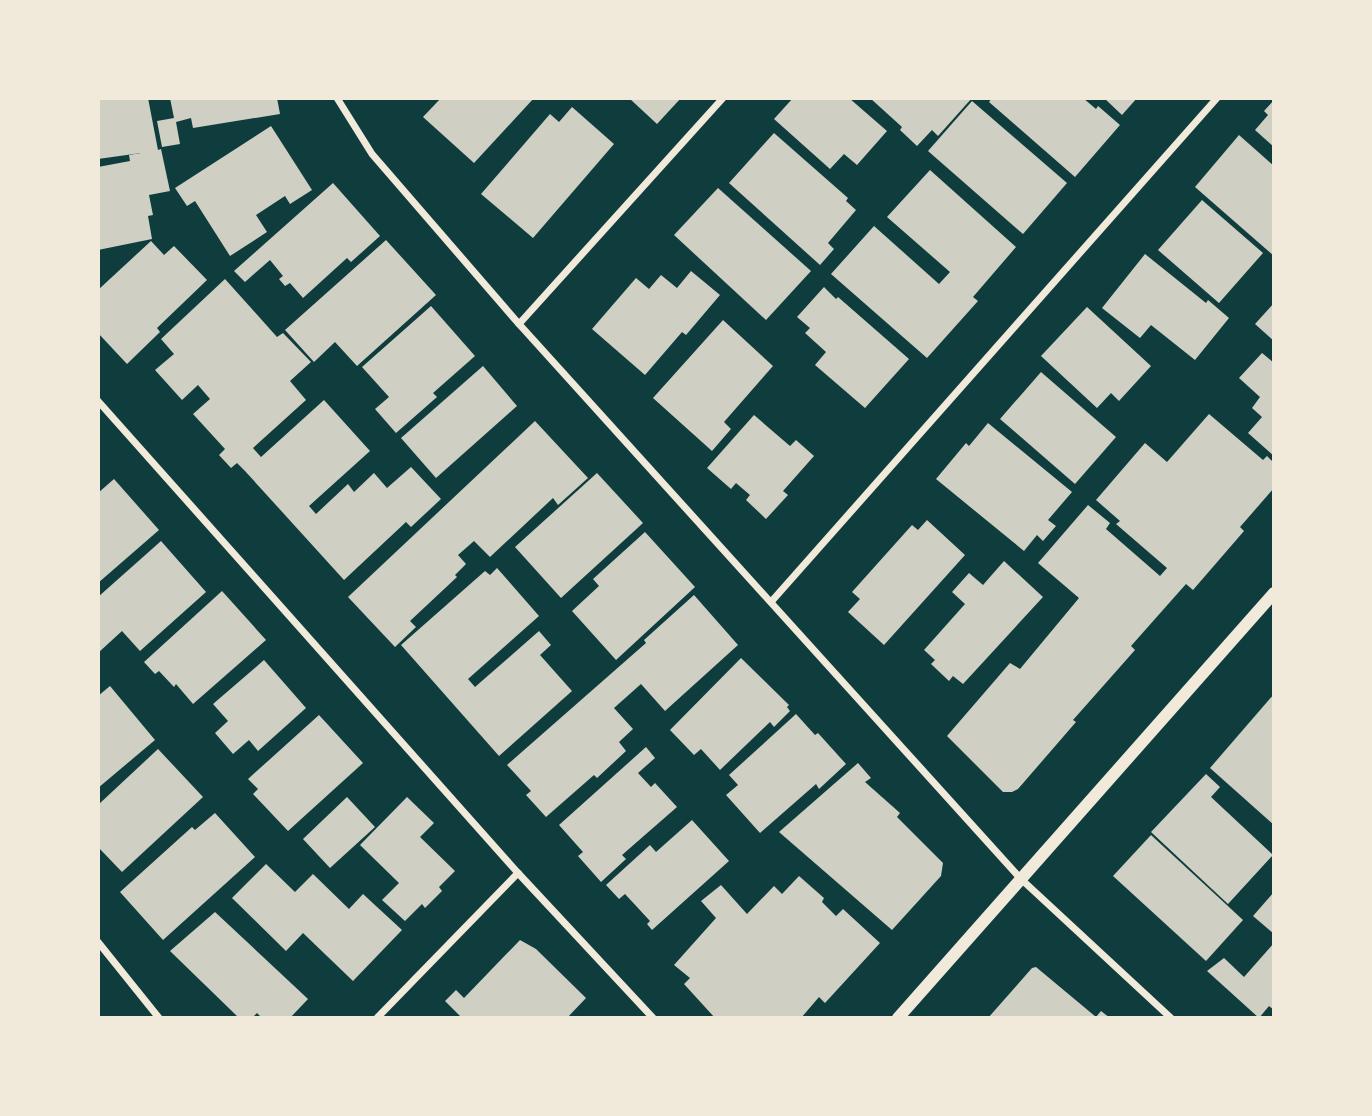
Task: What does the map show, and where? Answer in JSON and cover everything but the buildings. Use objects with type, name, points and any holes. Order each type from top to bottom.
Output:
[{"type":"street","points":[[337,98],[372,154],[519,324],[1021,880],[1171,1018]]},
{"type":"street","points":[[519,324],[723,98]]},
{"type":"street","points":[[771,602],[1217,98]]},
{"type":"street","points":[[98,401],[518,873],[653,1018]]},
{"type":"street","points":[[898,1018],[1274,593]]},
{"type":"street","points":[[377,1018],[518,873]]},
{"type":"street","points":[[98,942],[159,1018]]}]
